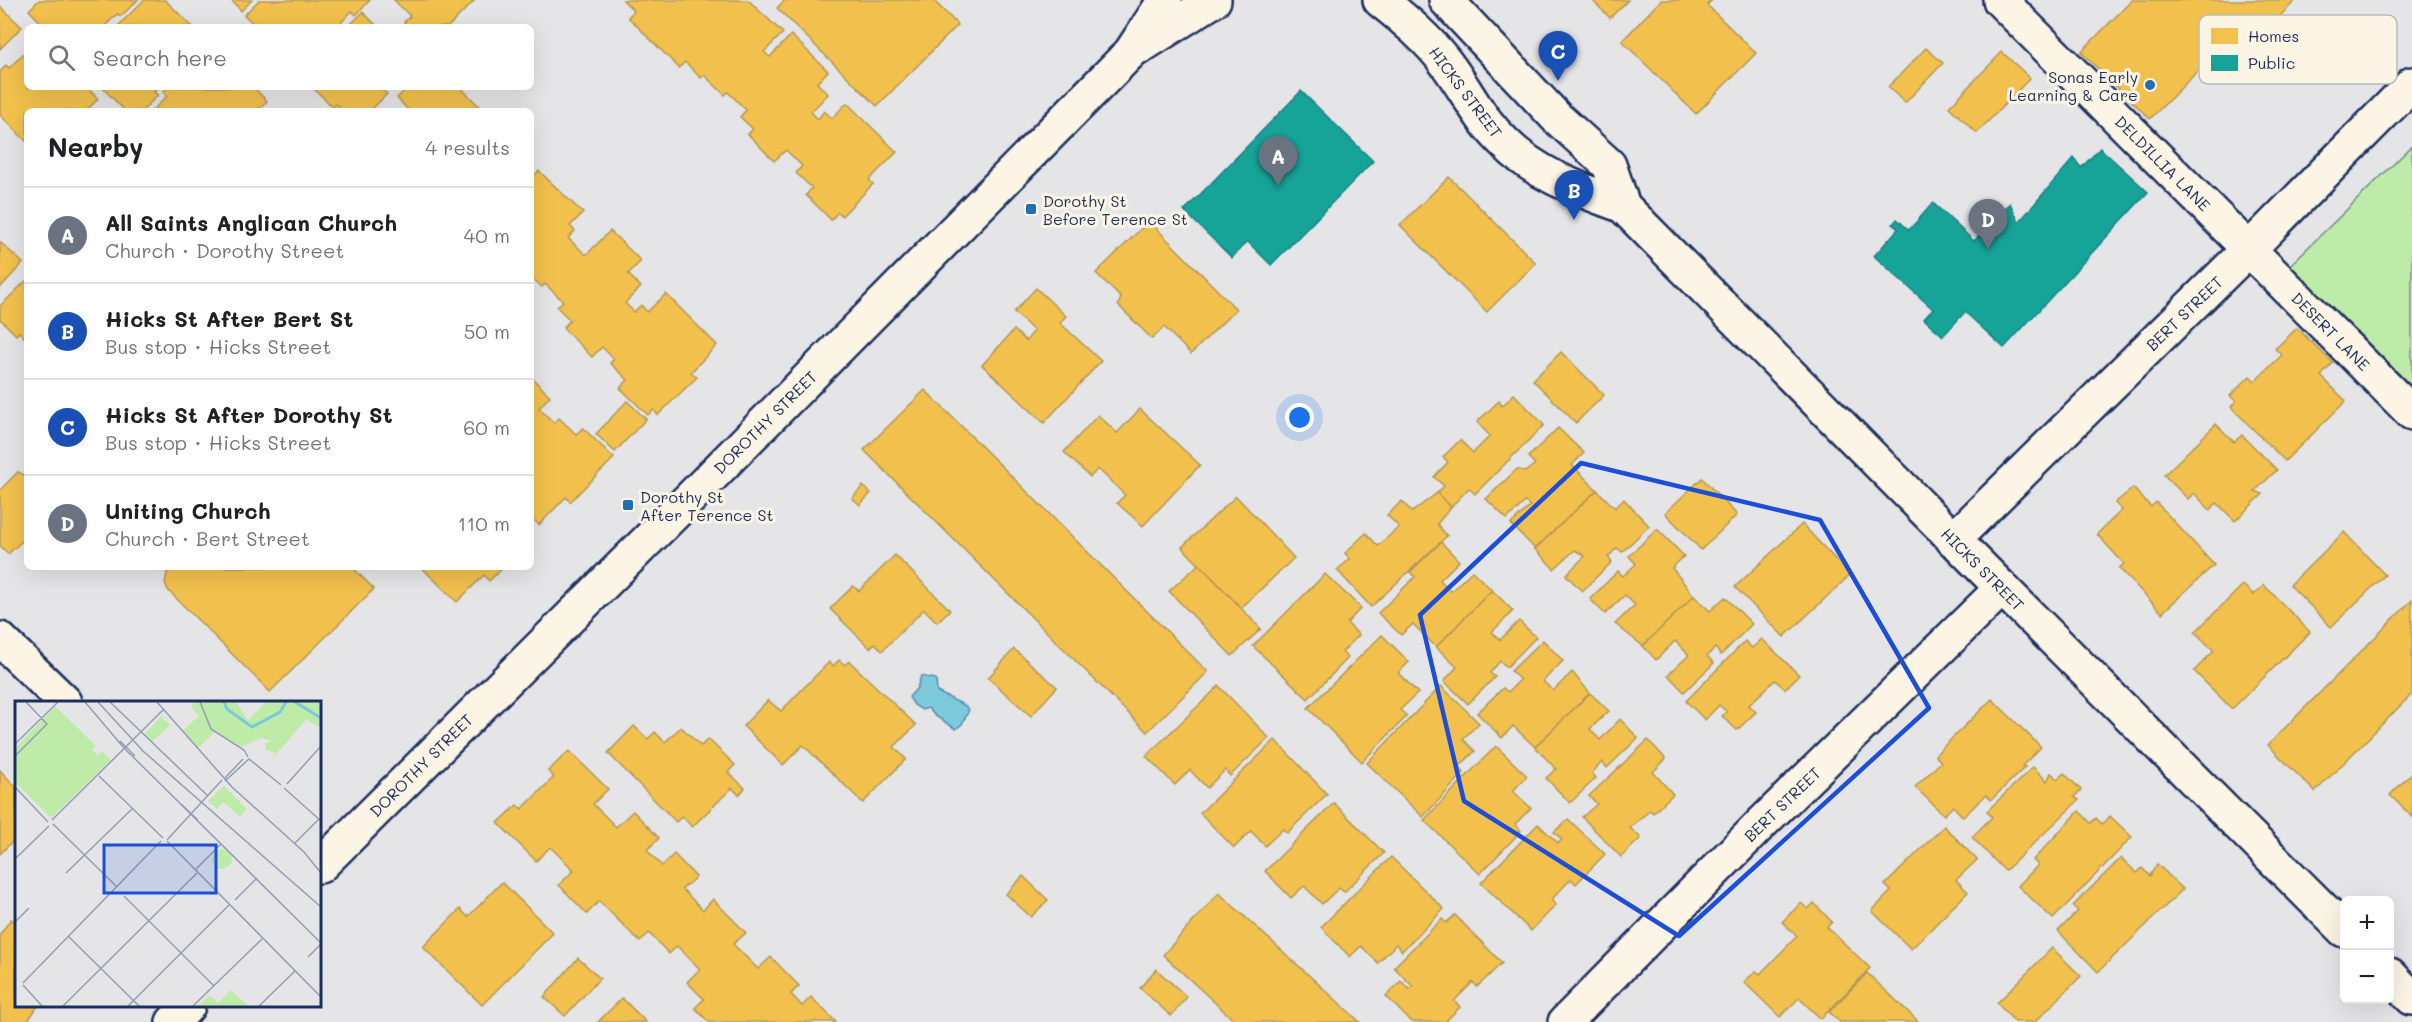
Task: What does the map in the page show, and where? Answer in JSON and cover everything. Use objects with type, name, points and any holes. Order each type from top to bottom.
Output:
[{"type":"street","name":"DOROTHY STREET","points":[[321,865],[691,497],[1131,52],[1165,0]]},
{"type":"street","name":"DOROTHY STREET","points":[[1131,52],[1214,0]]},
{"type":"street","name":"HICKS STREET","points":[[1380,0],[1427,40],[1447,65],[1475,109],[1508,147],[1532,165],[1566,184],[1623,206],[1953,540],[2340,926]]},
{"type":"street","name":"HICKS STREET","points":[[1446,0],[1556,117],[1609,165],[1623,206]]},
{"type":"street","name":"DELDILLIA LANE","points":[[2000,0],[2249,249]]},
{"type":"street","name":"BERT STREET","points":[[1953,540],[2249,249],[2412,84]]},
{"type":"street","name":"DESERT LANE","points":[[2249,249],[2412,413]]},
{"type":"street","name":"BERT STREET","points":[[1565,1022],[1764,821],[2002,588]]},
{"type":"street","points":[[0,639],[63,701]]},
{"type":"street","points":[[2394,979],[2412,998]]},
{"type":"street","points":[[173,1022],[186,1007]]},
{"type":"highlighted area","points":[[1581,463],[1820,520],[1929,708],[1679,936],[1464,801],[1420,615]]},
{"type":"green space","points":[[2412,146],[2412,395],[2288,267]]},
{"type":"water","points":[[921,676],[936,679],[937,692],[964,705],[969,710],[962,724],[956,729],[935,716],[928,708],[922,710],[914,705],[909,697],[917,688]]},
{"type":"building: Homes","points":[[39,0],[138,0],[121,16],[117,14],[107,24],[42,24],[29,10]]},
{"type":"building: Homes","points":[[144,0],[165,0],[190,24],[120,24]]},
{"type":"building: Homes","points":[[231,0],[252,0],[241,11]]},
{"type":"building: Homes","points":[[259,0],[370,0],[356,15],[352,11],[340,24],[254,24],[244,15]]},
{"type":"building: Homes","points":[[394,0],[475,0],[451,24],[406,24],[404,22],[410,16]]},
{"type":"building: Homes","points":[[623,0],[748,0],[783,33],[764,52],[770,57],[791,35],[828,71],[817,83],[828,94],[811,112],[818,119],[824,111],[832,118],[847,103],[897,152],[869,180],[873,184],[842,216],[838,212],[831,220],[806,195],[812,188],[796,173],[802,166],[786,150],[774,161],[748,134],[753,129],[740,117],[746,110],[728,92],[725,95],[704,75],[701,78],[685,62],[679,68],[628,17],[634,11]]},
{"type":"building: Homes","points":[[785,0],[933,0],[958,25],[877,106],[777,8]]},
{"type":"building: Homes","points":[[1592,0],[1628,0],[1610,18]]},
{"type":"building: Homes","points":[[1661,0],[1712,0],[1707,5],[1756,53],[1696,114],[1622,41]]},
{"type":"building: Homes","name":"Sonas Early Learning & Care","points":[[2132,0],[2296,0],[2281,15],[2199,15],[2199,70],[2150,119],[2081,52]]},
{"type":"building: Homes","points":[[0,6],[22,27],[0,49]]},
{"type":"building: Homes","points":[[363,12],[375,24],[351,24]]},
{"type":"building: Homes","points":[[1926,48],[1943,63],[1905,103],[1888,87]]},
{"type":"building: Homes","points":[[2002,52],[2030,78],[1977,133],[1949,107]]},
{"type":"building: Homes","points":[[24,53],[24,90],[89,90],[98,99],[89,108],[24,108],[24,139],[0,115],[0,72],[6,65],[9,68]]},
{"type":"building: Homes","points":[[105,90],[156,90],[154,92],[158,95],[145,108],[122,108]]},
{"type":"building: Homes","points":[[165,90],[256,90],[267,101],[260,108],[155,108],[167,96],[163,92]]},
{"type":"building: Homes","points":[[315,90],[382,90],[387,94],[373,108],[340,108],[336,104],[333,107]]},
{"type":"building: Homes","points":[[405,90],[463,90],[481,108],[406,108],[397,98]]},
{"type":"building: Homes","points":[[539,171],[583,213],[570,226],[575,231],[568,238],[586,255],[610,231],[641,261],[628,274],[641,287],[625,303],[634,312],[641,305],[647,312],[666,294],[717,345],[691,372],[697,377],[658,415],[653,410],[648,415],[620,388],[628,380],[610,363],[614,359],[602,347],[592,357],[563,328],[570,320],[557,307],[563,301],[545,284],[542,287],[534,280],[534,175]]},
{"type":"building: Homes","points":[[1449,177],[1536,263],[1487,312],[1400,225]]},
{"type":"building: Homes","points":[[1149,221],[1236,309],[1191,354],[1164,327],[1152,339],[1118,305],[1121,298],[1096,273]]},
{"type":"building: Homes","points":[[0,242],[23,263],[0,288]]},
{"type":"building: Homes","points":[[24,283],[24,337],[19,332],[16,335],[0,319],[0,306]]},
{"type":"building: Homes","points":[[1036,288],[1066,316],[1060,323],[1101,361],[1044,423],[982,365],[1014,330],[1026,341],[1034,331],[1014,312]]},
{"type":"building: Homes","points":[[2297,328],[2333,363],[2321,376],[2346,401],[2285,461],[2231,407],[2236,401],[2230,396],[2250,376],[2255,381],[2282,355],[2275,349]]},
{"type":"building: Homes","points":[[1561,352],[1604,395],[1576,423],[1533,380]]},
{"type":"building: Homes","points":[[534,380],[550,396],[539,408],[554,423],[559,418],[576,434],[583,428],[614,458],[570,502],[566,497],[539,525],[534,520]]},
{"type":"building: Homes","points":[[925,390],[1208,672],[1147,732],[864,450]]},
{"type":"building: Homes","points":[[1514,394],[1544,425],[1475,494],[1469,488],[1451,507],[1437,493],[1444,486],[1434,477],[1448,462],[1443,457],[1460,440],[1473,453],[1490,436],[1477,422],[1499,401],[1502,406]]},
{"type":"building: Homes","points":[[627,401],[646,419],[615,452],[596,434]]},
{"type":"building: Homes","points":[[1140,409],[1200,465],[1143,526],[1117,503],[1125,495],[1098,469],[1090,477],[1064,452],[1098,415],[1117,433]]},
{"type":"building: Homes","points":[[2216,424],[2234,442],[2242,435],[2277,470],[2255,491],[2263,494],[2235,521],[2217,503],[2210,510],[2194,493],[2188,499],[2164,475]]},
{"type":"building: Homes","points":[[1558,428],[1584,453],[1572,465],[1597,490],[1535,549],[1511,524],[1530,506],[1525,502],[1507,519],[1486,499],[1517,469],[1525,472],[1535,464],[1528,457]]},
{"type":"building: Homes","points":[[18,472],[24,475],[24,543],[22,541],[8,554],[0,546],[0,490]]},
{"type":"building: Homes","points":[[1702,478],[1737,515],[1701,550],[1665,513]]},
{"type":"building: Homes","points":[[863,486],[871,493],[860,505],[852,498]]},
{"type":"building: Homes","points":[[2133,488],[2151,507],[2156,502],[2214,565],[2162,613],[2119,568],[2124,564],[2097,534],[2122,510],[2115,503]]},
{"type":"building: Homes","points":[[1597,490],[1615,508],[1624,499],[1649,526],[1622,552],[1617,548],[1608,557],[1612,562],[1582,591],[1566,575],[1585,556],[1575,550],[1554,569],[1535,549]]},
{"type":"building: Homes","points":[[1437,493],[1451,507],[1437,524],[1447,536],[1371,607],[1337,570],[1350,559],[1345,553],[1366,533],[1378,546],[1399,527],[1387,515],[1402,501],[1412,512]]},
{"type":"building: Homes","points":[[1236,496],[1294,558],[1241,608],[1182,547]]},
{"type":"building: Homes","points":[[1802,524],[1850,575],[1784,637],[1735,587]]},
{"type":"building: Homes","points":[[1657,529],[1684,556],[1672,568],[1694,596],[1643,646],[1615,624],[1635,605],[1625,595],[1605,614],[1590,599],[1618,571],[1623,576],[1636,564],[1629,556]]},
{"type":"building: Homes","points":[[2344,532],[2385,575],[2331,627],[2290,585]]},
{"type":"building: Homes","points":[[1441,542],[1459,561],[1440,580],[1451,591],[1472,571],[1492,590],[1436,647],[1413,624],[1401,635],[1378,613],[1415,577],[1410,572]]},
{"type":"building: Homes","points":[[895,555],[950,610],[937,622],[924,609],[882,651],[875,643],[870,648],[830,609],[853,586],[859,591]]},
{"type":"building: Homes","points":[[1199,564],[1261,629],[1232,656],[1169,591]]},
{"type":"building: Homes","points":[[168,570],[355,570],[374,589],[270,692],[168,590],[165,583]]},
{"type":"building: Homes","points":[[424,570],[501,570],[489,581],[484,575],[457,602]]},
{"type":"building: Homes","points":[[1325,574],[1361,608],[1347,623],[1359,635],[1342,652],[1348,658],[1308,699],[1253,646]]},
{"type":"building: Homes","points":[[2243,585],[2254,595],[2264,585],[2310,632],[2232,709],[2194,671],[2214,651],[2195,632]]},
{"type":"building: Homes","points":[[1492,590],[1513,611],[1492,632],[1500,640],[1519,621],[1536,637],[1507,667],[1500,661],[1490,673],[1495,677],[1468,704],[1444,681],[1457,667],[1436,647]]},
{"type":"building: Homes","points":[[1694,596],[1710,611],[1725,597],[1752,624],[1721,655],[1715,648],[1707,656],[1714,663],[1684,692],[1668,675],[1689,655],[1675,641],[1656,660],[1643,646]]},
{"type":"building: Homes","points":[[2412,600],[2412,694],[2315,792],[2268,745]]},
{"type":"building: Homes","points":[[1382,635],[1409,662],[1398,673],[1418,693],[1400,710],[1407,716],[1362,762],[1308,708]]},
{"type":"building: Homes","points":[[1762,639],[1799,675],[1785,689],[1775,680],[1749,705],[1756,712],[1737,730],[1722,716],[1727,712],[1719,705],[1705,720],[1686,701],[1745,641],[1752,648]]},
{"type":"building: Homes","points":[[1543,640],[1563,661],[1543,681],[1553,691],[1572,672],[1590,693],[1535,747],[1513,726],[1502,738],[1477,713],[1503,688],[1508,692],[1520,680],[1511,671]]},
{"type":"building: Homes","points":[[1014,649],[1057,687],[1031,716],[988,678]]},
{"type":"building: Homes","points":[[839,660],[845,665],[849,661],[916,725],[894,747],[906,759],[863,803],[803,745],[783,765],[743,726],[768,700],[781,711],[829,662],[833,666]]},
{"type":"building: Homes","points":[[1219,686],[1269,738],[1230,776],[1225,770],[1207,788],[1190,770],[1175,785],[1146,756]]},
{"type":"building: Homes","points":[[1441,686],[1479,723],[1463,739],[1475,751],[1460,766],[1464,773],[1423,817],[1367,763]]},
{"type":"building: Homes","points":[[1590,693],[1609,711],[1590,729],[1600,740],[1620,719],[1638,738],[1607,768],[1602,762],[1592,773],[1596,778],[1570,803],[1546,778],[1556,769],[1535,747]]},
{"type":"building: Homes","points":[[1992,699],[2041,747],[2022,766],[2025,767],[1991,800],[1986,795],[1963,817],[1953,806],[1944,815],[1915,787],[1941,762],[1935,755]]},
{"type":"building: Homes","points":[[634,726],[648,739],[655,732],[665,742],[681,727],[701,746],[708,739],[735,765],[728,772],[745,788],[739,795],[732,788],[692,827],[682,816],[676,822],[608,753]]},
{"type":"building: Homes","points":[[1275,740],[1327,794],[1287,833],[1283,829],[1265,846],[1251,831],[1234,848],[1200,813]]},
{"type":"building: Homes","points":[[1648,740],[1666,759],[1653,772],[1673,794],[1653,813],[1650,810],[1630,828],[1641,838],[1621,857],[1582,817],[1597,804],[1589,796]]},
{"type":"building: Homes","points":[[1496,746],[1527,776],[1513,791],[1531,808],[1515,824],[1521,831],[1480,874],[1424,820]]},
{"type":"building: Homes","points":[[569,751],[608,789],[593,804],[616,827],[633,811],[659,838],[647,850],[662,866],[674,854],[696,877],[682,889],[703,910],[713,899],[746,933],[733,944],[758,969],[771,957],[799,986],[791,994],[802,1006],[811,997],[836,1022],[709,1022],[695,1008],[704,999],[687,982],[700,969],[677,946],[669,954],[649,933],[640,942],[599,901],[587,914],[559,885],[574,870],[550,847],[536,861],[498,823],[517,805],[522,809],[554,777],[548,771]]},
{"type":"building: Homes","points":[[2033,767],[2047,781],[2051,773],[2058,779],[2064,773],[2081,790],[2074,797],[2079,800],[2005,871],[1972,837],[1992,817],[1987,811]]},
{"type":"building: Homes","points":[[0,770],[15,786],[15,839],[0,854]]},
{"type":"building: Homes","points":[[2412,773],[2412,817],[2390,795]]},
{"type":"building: Homes","points":[[1334,803],[1384,853],[1344,892],[1339,888],[1322,904],[1304,886],[1291,898],[1265,871]]},
{"type":"building: Homes","points":[[2079,811],[2091,823],[2096,818],[2102,824],[2110,816],[2132,837],[2053,919],[2018,886],[2038,865],[2033,860]]},
{"type":"building: Homes","points":[[1568,819],[1605,854],[1576,884],[1571,879],[1551,900],[1556,905],[1531,931],[1481,883],[1538,824],[1558,843],[1562,840],[1554,832]]},
{"type":"building: Homes","points":[[1944,826],[1977,860],[1956,880],[1968,892],[1911,949],[1872,911],[1891,891],[1885,885]]},
{"type":"building: Homes","points":[[1391,857],[1444,909],[1402,951],[1396,944],[1378,963],[1361,946],[1350,957],[1321,927]]},
{"type":"building: Homes","points":[[2121,858],[2137,873],[2142,868],[2150,876],[2157,864],[2183,889],[2098,972],[2058,931],[2078,911],[2073,906]]},
{"type":"building: Homes","points":[[1023,876],[1048,900],[1031,917],[1006,894]]},
{"type":"building: Homes","points":[[502,882],[553,933],[482,1005],[423,947],[460,909],[468,917]]},
{"type":"building: Homes","points":[[1219,893],[1360,1022],[1236,1022],[1163,955]]},
{"type":"building: Homes","points":[[1801,903],[1808,909],[1814,903],[1832,922],[1827,927],[1870,968],[1821,1019],[1799,998],[1780,1017],[1744,982],[1756,971],[1760,974],[1797,936],[1782,922]]},
{"type":"building: Homes","points":[[1455,915],[1502,963],[1477,987],[1473,982],[1454,1001],[1460,1007],[1445,1022],[1411,1022],[1386,996],[1401,981],[1409,989],[1413,987],[1394,967],[1442,919],[1446,923]]},
{"type":"building: Homes","points":[[11,919],[15,921],[15,1007],[37,1007],[27,1022],[0,1022],[0,934]]},
{"type":"building: Homes","points":[[2052,948],[2081,976],[2035,1022],[2015,1022],[1997,1003]]},
{"type":"building: Homes","points":[[578,958],[600,978],[565,1016],[544,997]]},
{"type":"building: Homes","points":[[1156,969],[1187,997],[1171,1016],[1140,988]]},
{"type":"building: Homes","points":[[1867,973],[1919,1022],[1840,1022],[1829,1012]]},
{"type":"building: Homes","points":[[622,998],[646,1022],[598,1022]]},
{"type":"building: Public","points":[[1301,91],[1373,161],[1271,265],[1247,241],[1232,258],[1184,211]]},
{"type":"building: Public","points":[[2100,148],[2148,192],[2004,348],[1965,312],[1943,336],[1924,319],[1933,309],[1874,256],[1898,229],[1893,224],[1897,219],[1909,230],[1933,203],[1974,241],[2010,203],[2019,222],[2074,158],[2081,168]]},
{"type":"place","name":"Hicks St After Dorothy St","points":[[1558,81]]},
{"type":"place","name":"Sonas Early Learning & Care","points":[[2150,85]]},
{"type":"place","name":"All Saints Anglican Church","points":[[1278,186]]},
{"type":"place","name":"Dorothy St Before Terence St","points":[[1031,209]]},
{"type":"place","name":"Hicks St After Bert St","points":[[1574,220]]},
{"type":"place","name":"Uniting Church","points":[[1988,249]]},
{"type":"place","name":"Dorothy St After Terence St","points":[[628,505]]}]
